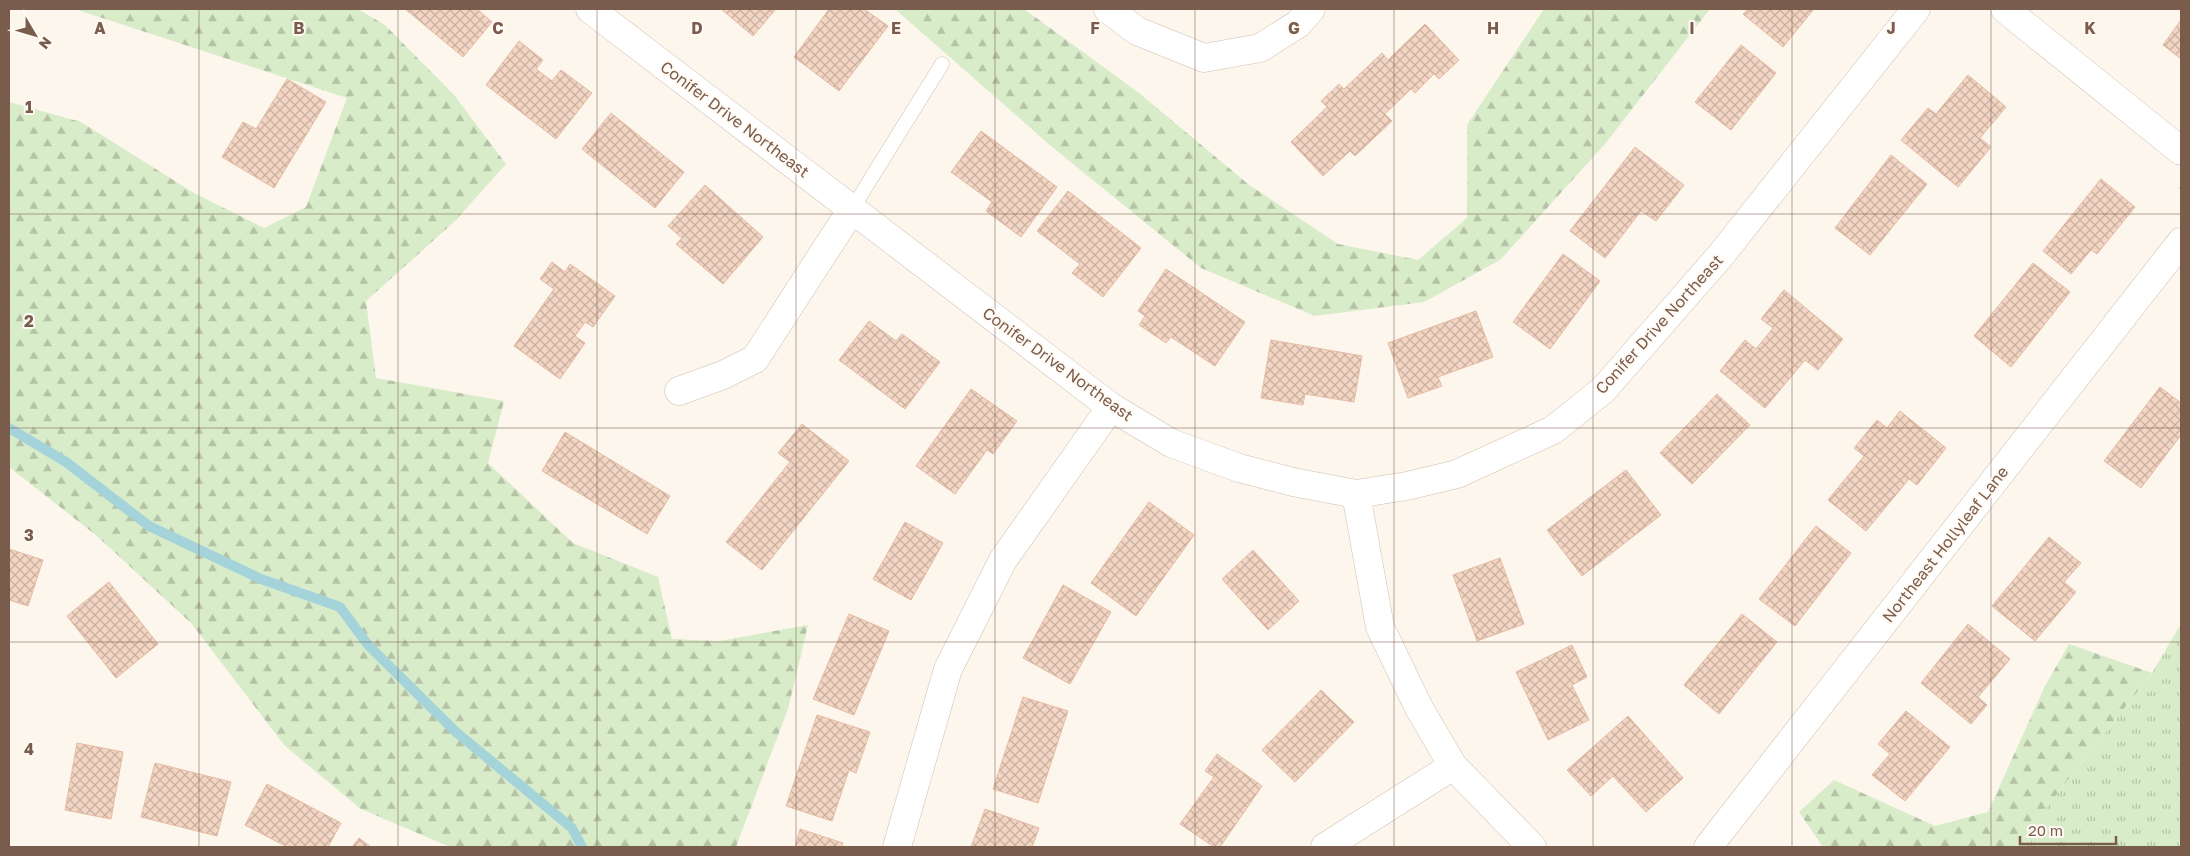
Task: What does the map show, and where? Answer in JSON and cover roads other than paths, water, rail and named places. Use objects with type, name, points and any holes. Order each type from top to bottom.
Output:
[{"type":"street","name":"Conifer Drive Northeast","points":[[590,9],[1111,407],[1171,443],[1231,465],[1293,482],[1356,494],[1407,486],[1457,474],[1553,430],[1603,390],[1720,255],[1916,9]]},
{"type":"street","points":[[1108,9],[1138,32],[1204,58],[1260,48],[1298,24],[1311,9]]},
{"type":"street","points":[[2005,9],[2181,151]]},
{"type":"street","points":[[679,391],[723,375],[755,359],[852,209]]},
{"type":"street","name":"Northeast Hollyleaf Lane","points":[[1708,847],[2181,242]]},
{"type":"street","points":[[897,847],[948,670],[1003,560],[1111,407]]},
{"type":"street","points":[[1356,494],[1380,627],[1418,708],[1454,766],[1532,847]]},
{"type":"street","points":[[1325,847],[1454,766]]},
{"type":"lane","points":[[852,209],[942,64]]},
{"type":"waterway","points":[[9,428],[66,462],[149,526],[261,579],[340,607],[368,645],[456,732],[572,828],[582,847]]}]
